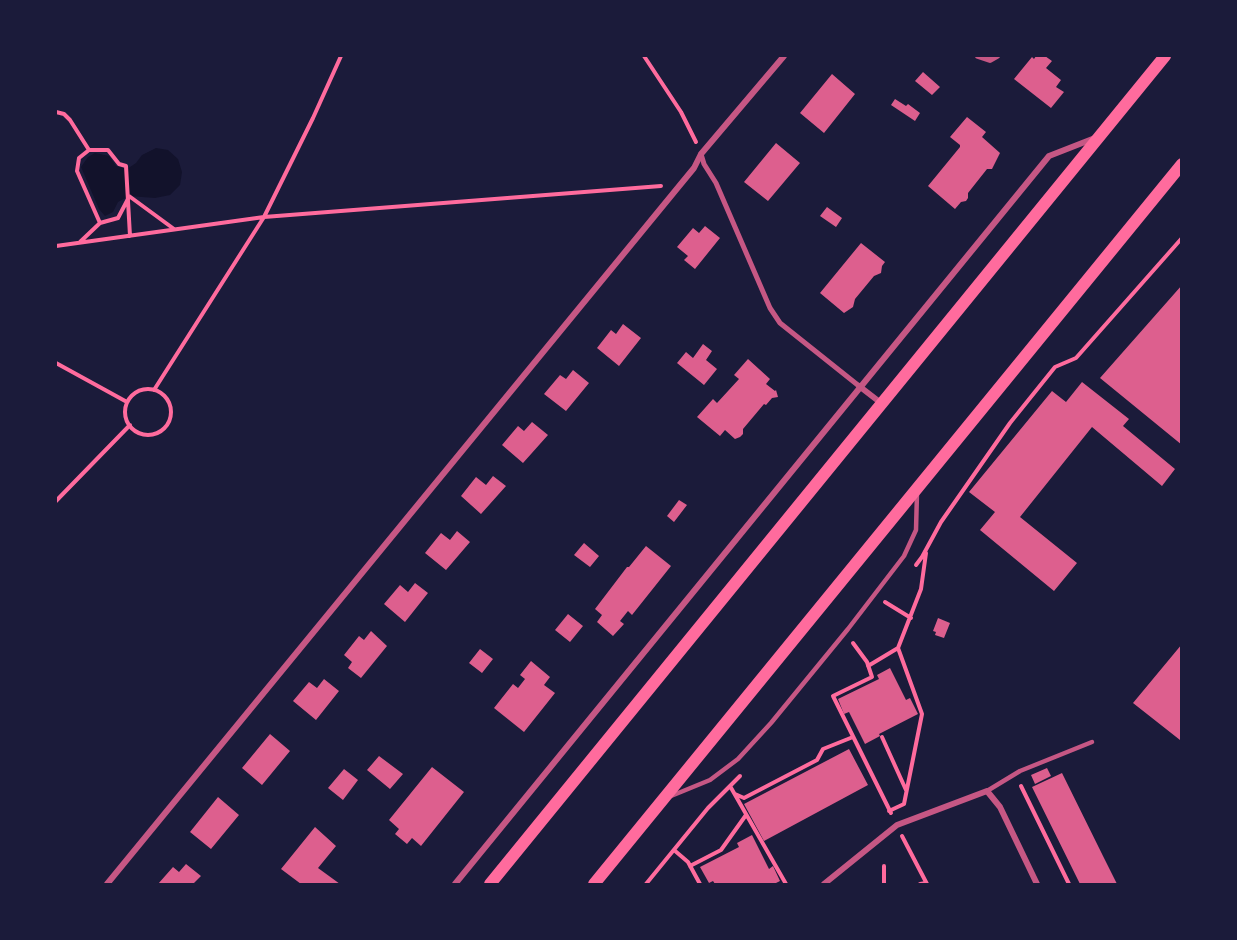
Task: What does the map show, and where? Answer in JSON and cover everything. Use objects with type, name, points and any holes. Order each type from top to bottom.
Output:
[{"type":"main road","points":[[490,885],[1165,56]]},
{"type":"main road","points":[[594,885],[1182,164]]},
{"type":"street","points":[[107,885],[694,168],[701,154],[784,56]]},
{"type":"street","points":[[978,56],[990,60],[997,56]]},
{"type":"street","points":[[455,885],[859,386],[1049,156],[1100,136]]},
{"type":"street","points":[[701,154],[771,308],[780,323],[881,403]]},
{"type":"street","points":[[824,885],[897,825],[987,791],[1000,807],[1037,885]]},
{"type":"lane","points":[[663,799],[710,780],[738,759],[771,723],[848,629],[904,556],[916,530],[917,488]]},
{"type":"lane","points":[[987,791],[1015,774],[1092,742]]},
{"type":"path","points":[[154,390],[264,217],[314,118],[341,56]]},
{"type":"path","points":[[644,56],[681,112],[701,154]]},
{"type":"path","points":[[56,112],[64,114],[70,120],[89,150]]},
{"type":"path","points":[[99,223],[77,171],[79,158],[89,150],[108,150],[119,164],[126,166],[130,236]]},
{"type":"path","points":[[56,246],[264,217],[680,185]]},
{"type":"path","points":[[129,196],[174,229]]},
{"type":"path","points":[[79,243],[99,223],[118,218],[129,196]]},
{"type":"path","points":[[56,363],[127,402]]},
{"type":"path","points":[[154,390],[166,398],[170,419],[166,426],[151,435],[139,434],[127,422],[127,402],[137,391],[154,390]]},
{"type":"path","points":[[56,501],[130,425]]},
{"type":"path","points":[[868,666],[898,648],[921,589],[926,549]]},
{"type":"path","points":[[885,602],[911,618]]},
{"type":"path","points":[[852,642],[868,666],[872,677],[833,696],[869,768]]},
{"type":"path","points":[[889,810],[904,804],[922,714],[898,648]]},
{"type":"path","points":[[735,794],[744,798],[817,760],[823,749],[853,737]]},
{"type":"path","points":[[882,737],[907,791]]},
{"type":"path","points":[[1015,774],[1070,885]]},
{"type":"path","points":[[730,786],[786,885]]},
{"type":"path","points":[[690,866],[721,850],[746,815]]},
{"type":"path","points":[[674,850],[690,866],[700,885]]},
{"type":"path","points":[[884,866],[884,885]]},
{"type":"path","points":[[920,885],[926,883]]},
{"type":"shaded area","points":[[156,148],[168,150],[178,159],[182,172],[180,185],[170,195],[155,198],[129,196],[118,202],[113,212],[105,216],[99,209],[81,167],[88,157],[95,153],[109,156],[116,166],[127,169],[142,155]]},
{"type":"building","points":[[1036,56],[1045,56],[1052,61],[1046,68],[1061,80],[1056,87],[1064,92],[1051,108],[1014,79],[1032,57],[1034,59]]},
{"type":"building","points":[[923,72],[940,87],[932,95],[915,81]]},
{"type":"building","points":[[832,74],[855,94],[824,133],[800,113]]},
{"type":"building","points":[[895,99],[906,106],[908,104],[920,113],[915,121],[891,105]]},
{"type":"building","points":[[967,117],[986,132],[982,137],[1000,153],[992,169],[987,169],[968,193],[966,201],[961,202],[955,209],[928,186],[960,147],[950,137]]},
{"type":"building","points":[[776,143],[800,163],[768,201],[744,182]]},
{"type":"building","points":[[827,207],[842,218],[836,227],[820,216]]},
{"type":"building","points":[[705,226],[720,238],[695,269],[684,260],[688,256],[677,247],[693,228],[699,233]]},
{"type":"building","points":[[861,243],[885,262],[881,273],[874,276],[855,299],[853,307],[844,313],[820,293]]},
{"type":"building","points":[[1182,285],[1182,445],[1100,378]]},
{"type":"building","points":[[623,324],[641,338],[619,366],[597,348],[611,330],[616,334]]},
{"type":"building","points":[[703,344],[712,351],[706,360],[717,369],[704,385],[677,363],[686,352],[693,358]]},
{"type":"building","points":[[748,359],[770,379],[766,384],[776,390],[778,397],[764,404],[743,429],[740,437],[735,439],[725,430],[720,436],[697,417],[713,399],[717,403],[739,379],[734,375]]},
{"type":"building","points":[[573,370],[589,383],[566,411],[544,394],[560,375],[566,379]]},
{"type":"building","points":[[1082,382],[1129,419],[1123,426],[1175,469],[1162,486],[1092,427],[1020,517],[1077,563],[1054,591],[980,530],[995,512],[969,492],[1052,391],[1066,402]]},
{"type":"building","points":[[532,422],[548,435],[523,463],[502,445],[518,426],[524,431]]},
{"type":"building","points":[[493,476],[506,486],[481,514],[461,496],[476,477],[486,485]]},
{"type":"building","points":[[679,500],[687,505],[674,522],[667,516]]},
{"type":"building","points":[[457,531],[470,542],[446,570],[425,553],[441,533],[450,540]]},
{"type":"building","points":[[584,543],[599,556],[590,567],[574,555]]},
{"type":"building","points":[[646,546],[671,566],[632,615],[628,611],[620,621],[624,624],[613,636],[597,622],[602,615],[595,609]]},
{"type":"building","points":[[415,583],[428,593],[405,622],[384,604],[400,585],[408,592]]},
{"type":"building","points":[[568,614],[583,626],[570,642],[555,630]]},
{"type":"building","points":[[938,618],[950,623],[944,638],[935,635],[936,632],[933,631]]},
{"type":"building","points":[[371,631],[387,646],[361,678],[348,668],[352,662],[344,655],[359,636],[364,640]]},
{"type":"building","points":[[1182,644],[1182,738],[1180,740],[1133,703]]},
{"type":"building","points":[[480,649],[493,659],[482,673],[469,663]]},
{"type":"building","points":[[531,661],[550,677],[544,685],[555,693],[524,732],[494,708],[513,684],[518,688],[525,679],[520,675]]},
{"type":"building","points":[[890,668],[906,700],[910,698],[918,714],[879,734],[880,736],[865,744],[849,712],[844,714],[838,699],[879,679],[877,675]]},
{"type":"building","points":[[324,679],[339,691],[316,720],[293,701],[309,682],[317,688]]},
{"type":"building","points":[[270,734],[290,751],[262,785],[242,768]]},
{"type":"building","points":[[849,749],[868,785],[764,841],[744,804]]},
{"type":"building","points":[[379,756],[403,774],[390,789],[367,770]]},
{"type":"building","points":[[432,767],[464,792],[421,846],[412,838],[407,844],[395,834],[399,829],[389,820]]},
{"type":"building","points":[[1047,768],[1051,776],[1035,784],[1031,775]]},
{"type":"building","points":[[344,769],[358,780],[343,800],[328,788]]},
{"type":"building","points":[[1062,773],[1117,884],[1080,884],[1032,787]]},
{"type":"building","points":[[218,797],[239,815],[211,849],[190,832]]},
{"type":"building","points":[[315,827],[336,846],[318,868],[340,884],[301,884],[281,869]]},
{"type":"building","points":[[752,835],[769,869],[773,866],[780,881],[774,884],[715,884],[713,881],[709,883],[700,867],[739,847],[737,843]]},
{"type":"building","points":[[186,864],[201,876],[193,884],[158,884],[173,867],[179,872]]}]
